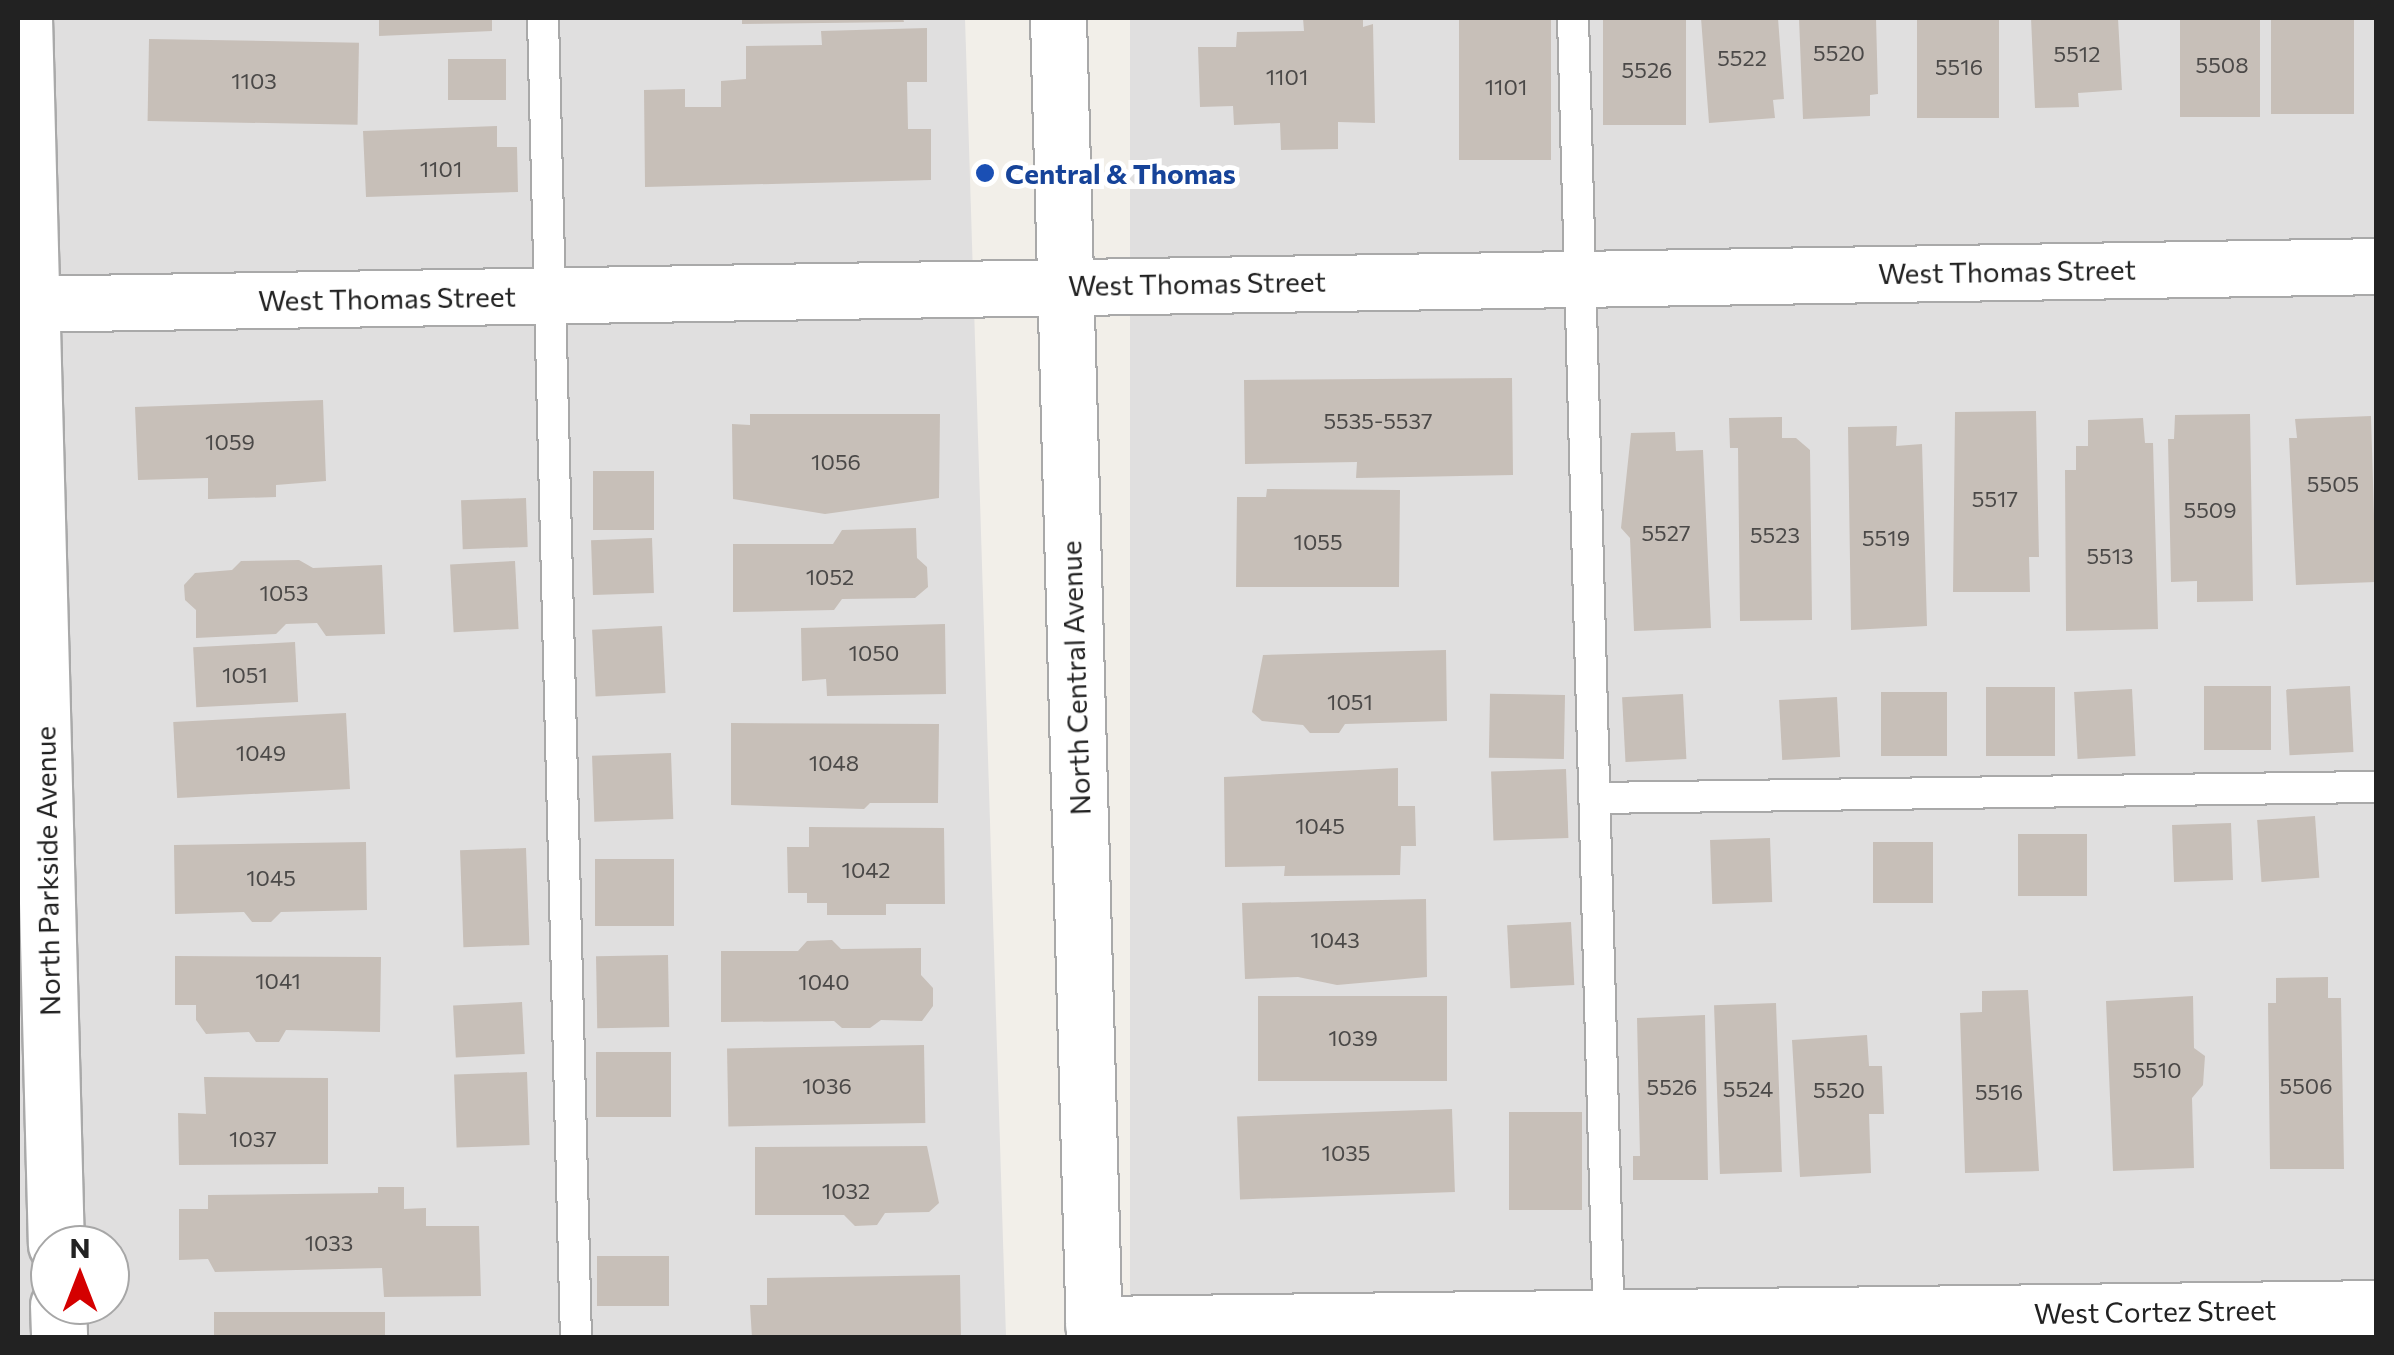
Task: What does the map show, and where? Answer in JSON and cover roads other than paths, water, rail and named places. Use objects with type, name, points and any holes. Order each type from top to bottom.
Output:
[{"type":"street","name":"North Parkside Avenue","points":[[24,18],[24,304],[55,1225]]},
{"type":"street","name":"North Central Avenue","points":[[1058,18],[1094,1331]]},
{"type":"street","name":"West Thomas Street","points":[[24,304],[1065,284],[2376,266]]},
{"type":"street","name":"West Cortez Street","points":[[1094,1331],[1609,1328],[2376,1308]]},
{"type":"lane","points":[[544,18],[576,1338]]},
{"type":"lane","points":[[1573,18],[1609,1328]]},
{"type":"lane","points":[[1594,798],[2376,786]]},
{"type":"place","name":"Central & Thomas","points":[[985,173]]}]
